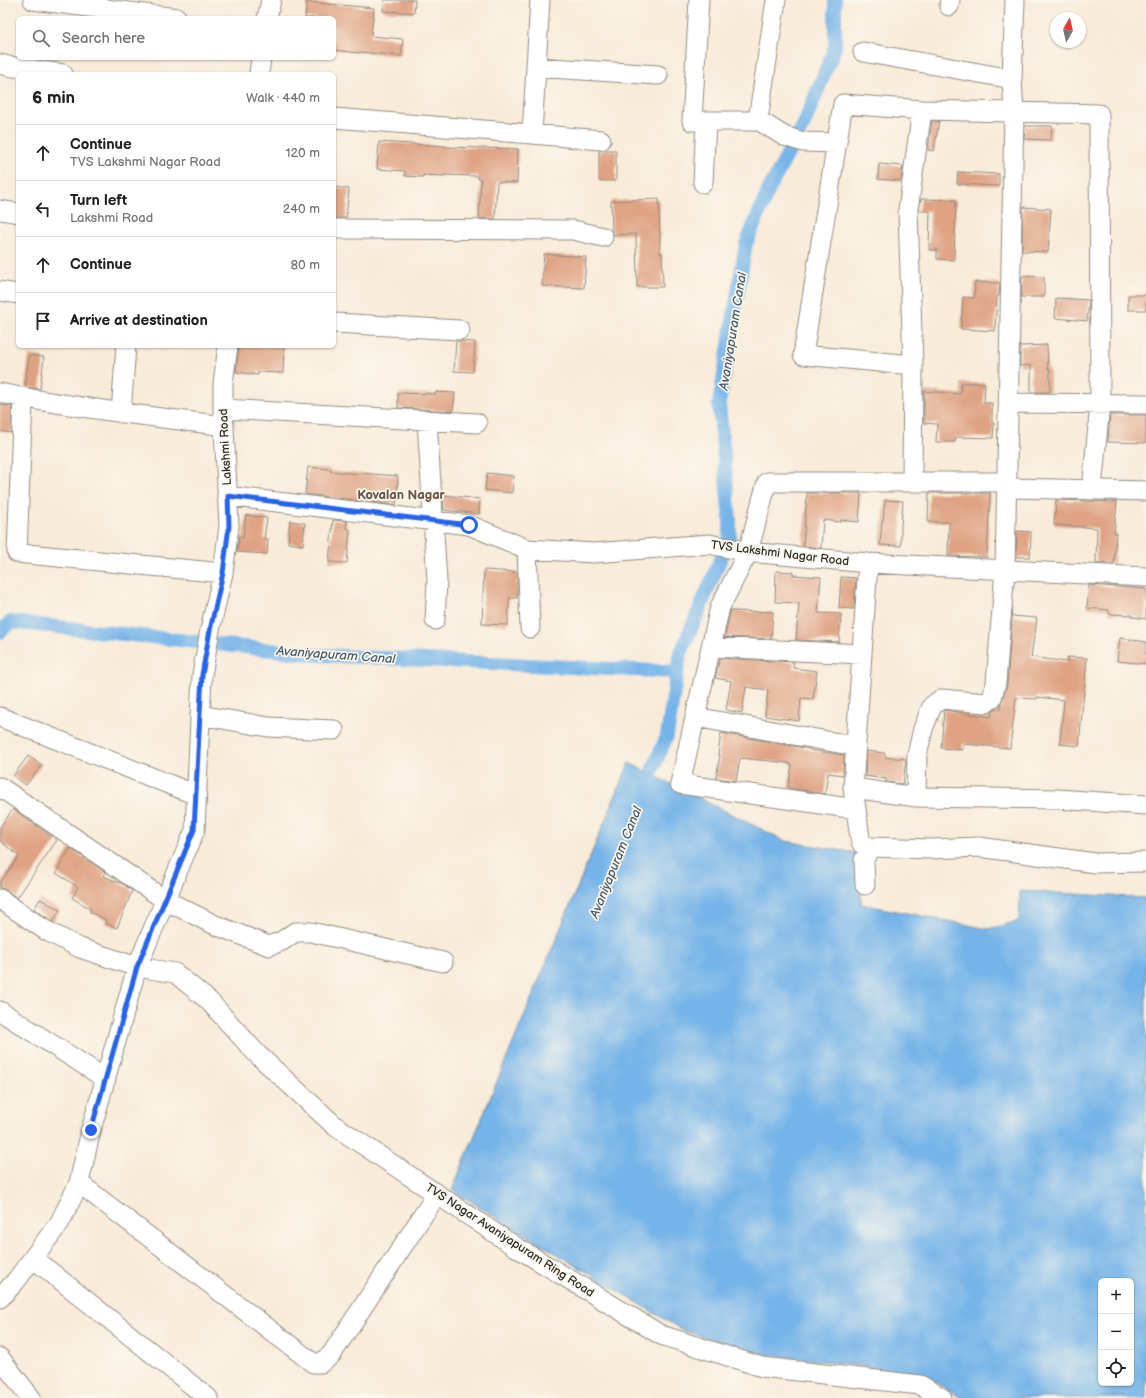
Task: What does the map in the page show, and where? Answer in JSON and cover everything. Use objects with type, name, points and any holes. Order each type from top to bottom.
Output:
[{"type":"street","points":[[33,0],[161,16]]},
{"type":"street","points":[[267,16],[270,0]]},
{"type":"street","points":[[532,134],[540,0]]},
{"type":"street","points":[[699,0],[692,121],[760,122],[784,136],[804,142],[837,143]]},
{"type":"street","points":[[760,122],[758,120],[776,0]]},
{"type":"street","points":[[916,797],[917,755],[923,729],[932,706],[941,699],[986,703],[992,698],[996,683],[1005,570],[1014,113],[1012,78],[1015,0]]},
{"type":"street","points":[[863,52],[1012,78]]},
{"type":"street","points":[[259,72],[261,60]]},
{"type":"street","points":[[0,64],[49,72]]},
{"type":"street","points":[[536,67],[658,75]]},
{"type":"street","points":[[913,364],[803,355],[843,104],[922,110],[1099,114],[1100,404],[1092,489]]},
{"type":"street","points":[[912,481],[913,364],[908,210],[922,110]]},
{"type":"street","points":[[336,118],[601,140]]},
{"type":"street","points":[[703,183],[706,121]]},
{"type":"street","points":[[0,210],[16,213]]},
{"type":"street","points":[[336,229],[573,230],[603,237]]},
{"type":"street","points":[[0,291],[16,294]]},
{"type":"street","points":[[336,323],[460,330]]},
{"type":"street","points":[[121,413],[126,348]]},
{"type":"street","name":"Lakshmi Road","points":[[0,1298],[15,1282],[60,1222],[79,1182],[91,1130],[137,967],[194,830],[202,675],[210,630],[223,573],[229,526],[224,418],[224,383],[228,348]]},
{"type":"street","points":[[0,393],[22,398],[121,413],[224,418],[427,420],[477,423]]},
{"type":"street","points":[[22,398],[17,554],[223,573]]},
{"type":"street","points":[[1008,403],[1146,404]]},
{"type":"street","points":[[427,420],[432,521],[437,581],[435,620]]},
{"type":"street","points":[[856,809],[680,784],[720,608],[748,552],[767,482],[912,481],[1146,491]]},
{"type":"street","name":"TVS Lakshmi Nagar Road","points":[[228,496],[469,525],[527,549],[594,553],[709,544],[748,552],[868,563],[1146,577]]},
{"type":"street","points":[[527,549],[530,628]]},
{"type":"street","points":[[868,563],[852,788],[862,844],[870,848],[931,849],[979,847],[1095,863],[1146,862]]},
{"type":"street","points":[[711,647],[862,654]]},
{"type":"street","points":[[200,715],[268,727],[334,730]]},
{"type":"street","points":[[0,716],[196,795]]},
{"type":"street","points":[[694,717],[856,746]]},
{"type":"street","points":[[0,787],[165,900],[213,924],[269,946],[282,941],[295,932],[311,932],[443,962]]},
{"type":"street","points":[[852,788],[916,797],[1057,799],[1146,805]]},
{"type":"street","points":[[864,885],[864,860],[870,848]]},
{"type":"street","name":"TVS Nagar Avaniyapuram Ring Road","points":[[0,899],[45,930],[80,948],[137,967],[175,973],[209,1001],[257,1054],[335,1126],[516,1247],[661,1335],[762,1367],[920,1385],[942,1398]]},
{"type":"street","points":[[0,1011],[106,1080]]},
{"type":"street","points":[[79,1182],[314,1363],[321,1363],[331,1355],[438,1194]]},
{"type":"street","points":[[33,1258],[208,1398]]},
{"type":"street","points":[[0,1358],[31,1398]]},
{"type":"water","points":[[629,763],[785,841],[862,854],[861,904],[988,929],[1019,921],[1020,891],[1146,898],[1146,1398],[962,1398],[923,1374],[764,1354],[684,1331],[452,1190]]},
{"type":"building","points":[[384,0],[415,0],[414,13],[383,11]]},
{"type":"building","points":[[307,2],[374,8],[371,36],[403,39],[401,56],[336,50],[336,16],[305,16]]},
{"type":"building","points":[[932,121],[939,121],[934,151],[928,150]]},
{"type":"building","points":[[1025,126],[1052,126],[1051,140],[1024,139]]},
{"type":"building","points":[[379,142],[445,147],[518,149],[517,183],[497,182],[495,219],[479,218],[481,179],[478,179],[478,176],[405,176],[405,171],[377,169]]},
{"type":"building","points":[[616,150],[616,181],[599,181],[599,151]]},
{"type":"building","points":[[879,164],[903,166],[901,181],[878,179]]},
{"type":"building","points":[[958,172],[999,174],[999,186],[957,184]]},
{"type":"building","points":[[336,187],[349,189],[346,218],[336,218]]},
{"type":"building","points":[[659,199],[660,253],[662,253],[663,287],[637,287],[636,234],[614,235],[612,231],[611,201]]},
{"type":"building","points":[[921,199],[956,200],[954,260],[937,259],[937,250],[929,250],[930,211],[919,211]]},
{"type":"building","points":[[1023,207],[1051,209],[1048,252],[1022,251]]},
{"type":"building","points":[[544,254],[586,257],[584,288],[542,286]]},
{"type":"building","points":[[1022,276],[1044,277],[1044,297],[1021,297]]},
{"type":"building","points":[[975,282],[1000,283],[999,296],[997,296],[995,331],[961,329],[963,297],[974,298]]},
{"type":"building","points":[[1128,295],[1146,295],[1146,310],[1128,310]]},
{"type":"building","points":[[1056,298],[1089,300],[1087,321],[1055,318]]},
{"type":"building","points":[[456,341],[475,342],[473,372],[454,371]]},
{"type":"building","points":[[1047,345],[1048,369],[1050,369],[1050,392],[1031,392],[1031,365],[1020,366],[1020,346]]},
{"type":"building","points":[[239,348],[284,348],[283,373],[258,372],[258,375],[236,372]]},
{"type":"building","points":[[29,355],[44,357],[40,389],[25,387]]},
{"type":"building","points":[[961,383],[985,383],[984,403],[992,403],[992,423],[994,423],[993,438],[956,437],[955,442],[936,442],[937,424],[924,423],[924,391],[961,394]]},
{"type":"building","points":[[436,392],[455,393],[453,411],[398,408],[398,393],[436,394]]},
{"type":"building","points":[[0,405],[12,406],[11,433],[0,431]]},
{"type":"building","points":[[1110,415],[1146,415],[1146,443],[1108,442]]},
{"type":"building","points":[[308,467],[360,474],[398,476],[396,505],[305,494]]},
{"type":"building","points":[[487,473],[514,476],[512,493],[485,490]]},
{"type":"building","points":[[807,493],[861,493],[859,522],[823,520],[821,548],[803,546]]},
{"type":"building","points":[[929,493],[990,493],[987,557],[948,556],[949,522],[928,522]]},
{"type":"building","points":[[443,495],[480,499],[479,514],[444,510]]},
{"type":"building","points":[[885,500],[903,501],[901,546],[880,545]]},
{"type":"building","points":[[1056,500],[1117,502],[1114,533],[1116,533],[1114,564],[1096,563],[1097,528],[1054,525]]},
{"type":"building","points":[[246,515],[267,518],[264,539],[268,539],[267,554],[237,552],[239,537],[243,538]]},
{"type":"building","points":[[333,520],[347,521],[346,528],[350,529],[347,563],[329,562]]},
{"type":"building","points":[[290,521],[305,523],[303,545],[288,543]]},
{"type":"building","points":[[1017,531],[1031,532],[1030,557],[1016,557]]},
{"type":"building","points":[[484,570],[517,572],[517,598],[509,598],[508,625],[482,624]]},
{"type":"building","points":[[776,571],[793,572],[793,575],[821,577],[818,613],[841,614],[839,642],[796,640],[799,603],[775,602]]},
{"type":"building","points":[[841,577],[856,578],[854,609],[839,608]]},
{"type":"building","points":[[1089,585],[1146,589],[1146,619],[1132,617],[1132,615],[1109,614],[1109,610],[1087,608]]},
{"type":"building","points":[[730,611],[773,612],[771,639],[725,637]]},
{"type":"building","points":[[1012,616],[1037,618],[1031,657],[1067,662],[1067,657],[1087,658],[1079,746],[1060,744],[1064,700],[1037,697],[1037,699],[1016,698],[1010,748],[963,744],[963,750],[941,748],[944,710],[991,717],[992,712],[996,709],[1001,709],[1001,703],[1007,684]]},
{"type":"building","points":[[1120,638],[1146,642],[1146,664],[1117,661]]},
{"type":"building","points":[[720,658],[794,662],[793,668],[817,671],[813,699],[801,698],[799,721],[765,716],[768,690],[746,687],[742,713],[726,710],[731,681],[715,678]]},
{"type":"building","points":[[721,733],[844,755],[843,775],[828,773],[825,794],[788,788],[792,765],[790,765],[790,763],[740,758],[736,781],[716,778],[720,755],[718,754]]},
{"type":"building","points":[[866,751],[885,753],[885,757],[906,759],[903,784],[886,782],[886,779],[865,776]]},
{"type":"building","points":[[28,756],[42,765],[26,785],[13,776]]},
{"type":"building","points":[[13,809],[57,840],[17,898],[6,890],[0,888],[0,883],[19,856],[0,841],[0,827]]},
{"type":"building","points":[[70,848],[105,872],[103,876],[123,884],[132,891],[117,928],[105,923],[106,920],[90,912],[91,909],[72,898],[78,887],[56,873]]},
{"type":"building","points":[[40,899],[60,910],[53,922],[34,909]]},
{"type":"waterway","name":"Avaniyapuram Canal","points":[[0,632],[11,622],[318,655],[677,672],[680,655],[730,537],[730,520],[719,404],[746,244],[770,187],[804,124],[835,47],[835,0]]},
{"type":"waterway","name":"Avaniyapuram Canal","points":[[643,792],[667,736],[677,672]]},
{"type":"district","name":"Kovalan Nagar","points":[[401,494]]},
{"type":"route","points":[[91,1130],[116,1046],[137,967],[194,830],[202,675],[210,630],[223,573],[229,526],[228,496],[469,525]]}]
